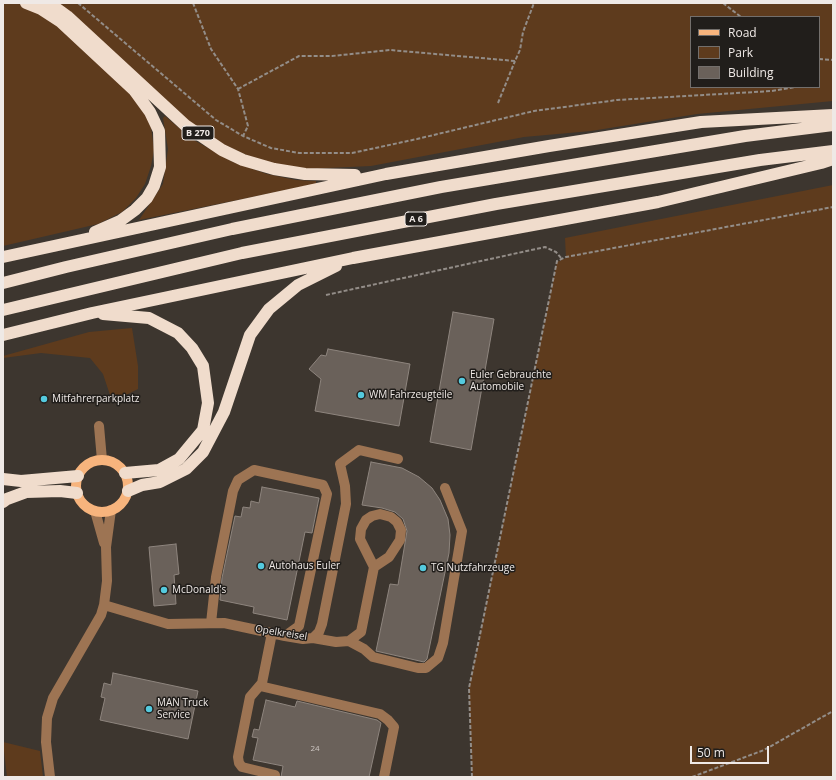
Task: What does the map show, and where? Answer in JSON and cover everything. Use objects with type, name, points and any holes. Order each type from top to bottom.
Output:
[{"type":"highway","points":[[26,3],[41,9],[61,22],[134,90],[150,112],[159,131],[161,148],[160,167],[154,186],[135,210],[108,227],[44,249]]},
{"type":"highway","name":"B 270","points":[[49,3],[68,16],[185,125],[222,150],[243,160],[274,169],[305,174],[386,174]]},
{"type":"highway","points":[[3,257],[386,174],[549,146],[701,122],[833,115]]},
{"type":"highway","points":[[3,283],[232,228],[440,187],[745,136],[833,125]]},
{"type":"highway","name":"A 6","points":[[3,310],[242,253],[496,204],[760,160],[833,151]]},
{"type":"highway","points":[[3,334],[92,313],[353,258],[658,202],[821,164],[833,159]]},
{"type":"highway","points":[[128,491],[142,485],[160,482],[186,469],[203,452],[224,412],[250,335],[268,309],[298,285],[353,258]]},
{"type":"highway","points":[[92,313],[149,318],[178,333],[192,348],[203,366],[208,403],[203,430],[179,459],[159,470],[125,473]]},
{"type":"highway","points":[[3,479],[21,481],[78,476]]},
{"type":"highway","points":[[3,502],[26,492],[60,491],[77,493]]},
{"type":"main road","points":[[102,460],[112,461],[120,466],[125,473],[128,479],[128,491],[125,499],[119,506],[111,510],[95,511],[84,504],[77,493],[78,476],[84,468],[92,462],[102,460]]},
{"type":"street","points":[[99,426],[102,460]]},
{"type":"street","name":"Opelkreisel","points":[[104,605],[168,624],[224,623],[285,636],[303,639],[313,638],[319,632],[322,624],[346,504],[345,486],[340,464],[359,450],[398,459]]},
{"type":"street","points":[[211,623],[216,577],[233,491],[238,480],[254,470],[323,485],[327,494],[299,626],[285,636]]},
{"type":"street","points":[[349,641],[364,649],[374,657],[418,668],[426,668],[438,658],[443,643],[462,531],[446,488]]},
{"type":"street","points":[[50,777],[46,742],[47,718],[51,704],[101,615],[104,605],[107,581],[106,547],[111,510]]},
{"type":"street","points":[[95,511],[106,547]]},
{"type":"street","points":[[313,638],[336,642],[349,641],[361,632],[374,567],[360,539],[361,529],[366,520],[372,516],[380,514],[390,516],[397,522],[401,530],[400,540],[389,557],[374,567]]},
{"type":"street","points":[[272,633],[260,686],[250,697],[238,757],[239,763],[242,767],[274,775]]},
{"type":"street","points":[[260,686],[380,714],[394,727],[384,777]]},
{"type":"path","points":[[78,3],[182,93],[216,120],[243,136],[271,148],[299,153],[352,152],[417,139],[534,111],[617,100],[772,91],[789,88]]},
{"type":"path","points":[[193,3],[211,49],[238,89],[248,126],[243,136]]},
{"type":"path","points":[[498,103],[520,50],[523,32],[534,3]]},
{"type":"path","points":[[723,3],[740,16]]},
{"type":"path","points":[[238,89],[299,56],[332,56],[390,50],[515,61]]},
{"type":"path","points":[[820,59],[833,60]]},
{"type":"path","points":[[472,777],[469,688],[557,261],[833,207]]},
{"type":"path","points":[[326,296],[545,247],[556,252],[562,259]]},
{"type":"path","points":[[692,777],[764,750],[833,711]]},
{"type":"green space","points":[[3,3],[18,3],[52,21],[113,74],[144,110],[151,127],[154,150],[145,184],[136,198],[122,212],[98,224],[3,246]]},
{"type":"green space","points":[[55,3],[833,3],[833,101],[697,114],[591,131],[524,137],[371,166],[305,169],[275,165],[251,157],[224,145],[188,121]]},
{"type":"green space","points":[[165,116],[192,139],[233,162],[267,174],[296,180],[316,181],[316,184],[139,220],[163,184],[168,149],[163,118]]},
{"type":"green space","points":[[833,185],[833,777],[472,777],[469,688],[557,262],[566,258],[565,238]]},
{"type":"green space","points":[[132,328],[138,366],[138,389],[128,394],[111,398],[103,374],[90,358],[41,353],[3,358],[3,356],[89,332]]},
{"type":"green space","points":[[3,742],[40,751],[43,777],[7,777]]},
{"type":"building","name":"Euler Gebrauchte Automobile","points":[[453,312],[494,319],[471,450],[430,442]]},
{"type":"building","name":"WM Fahrzeugteile","points":[[328,349],[410,364],[399,426],[315,411],[321,379],[309,369],[321,355],[326,356]]},
{"type":"building","name":"TG Nutzfahrzeuge","points":[[371,462],[402,468],[419,477],[432,488],[440,500],[448,519],[450,535],[449,553],[427,659],[424,662],[376,651],[390,584],[398,585],[407,531],[403,519],[395,512],[382,508],[362,505]]},
{"type":"building","name":"Autohaus Euler","points":[[262,487],[319,498],[312,533],[305,532],[287,620],[253,613],[254,607],[220,600],[222,578],[235,516],[241,517],[243,507],[250,508],[251,501],[259,503]]},
{"type":"building","name":"McDonald's","points":[[176,544],[179,574],[174,575],[176,604],[154,606],[149,547]]},
{"type":"building","name":"MAN Truck Service","points":[[113,673],[198,691],[188,739],[100,720],[105,698],[101,697],[104,683],[111,685]]},
{"type":"building","points":[[266,700],[295,707],[297,701],[377,720],[381,723],[369,777],[281,777],[283,766],[253,760],[258,738],[252,737],[254,729],[259,730]]},
{"type":"place","name":"Euler Gebrauchte Automobile","points":[[462,381]]},
{"type":"place","name":"WM Fahrzeugteile","points":[[361,395]]},
{"type":"place","name":"Mitfahrerparkplatz","points":[[44,399]]},
{"type":"place","name":"Autohaus Euler","points":[[261,566]]},
{"type":"place","name":"TG Nutzfahrzeuge","points":[[423,568]]},
{"type":"place","name":"McDonald's","points":[[164,590]]},
{"type":"place","name":"MAN Truck Service","points":[[149,709]]}]
